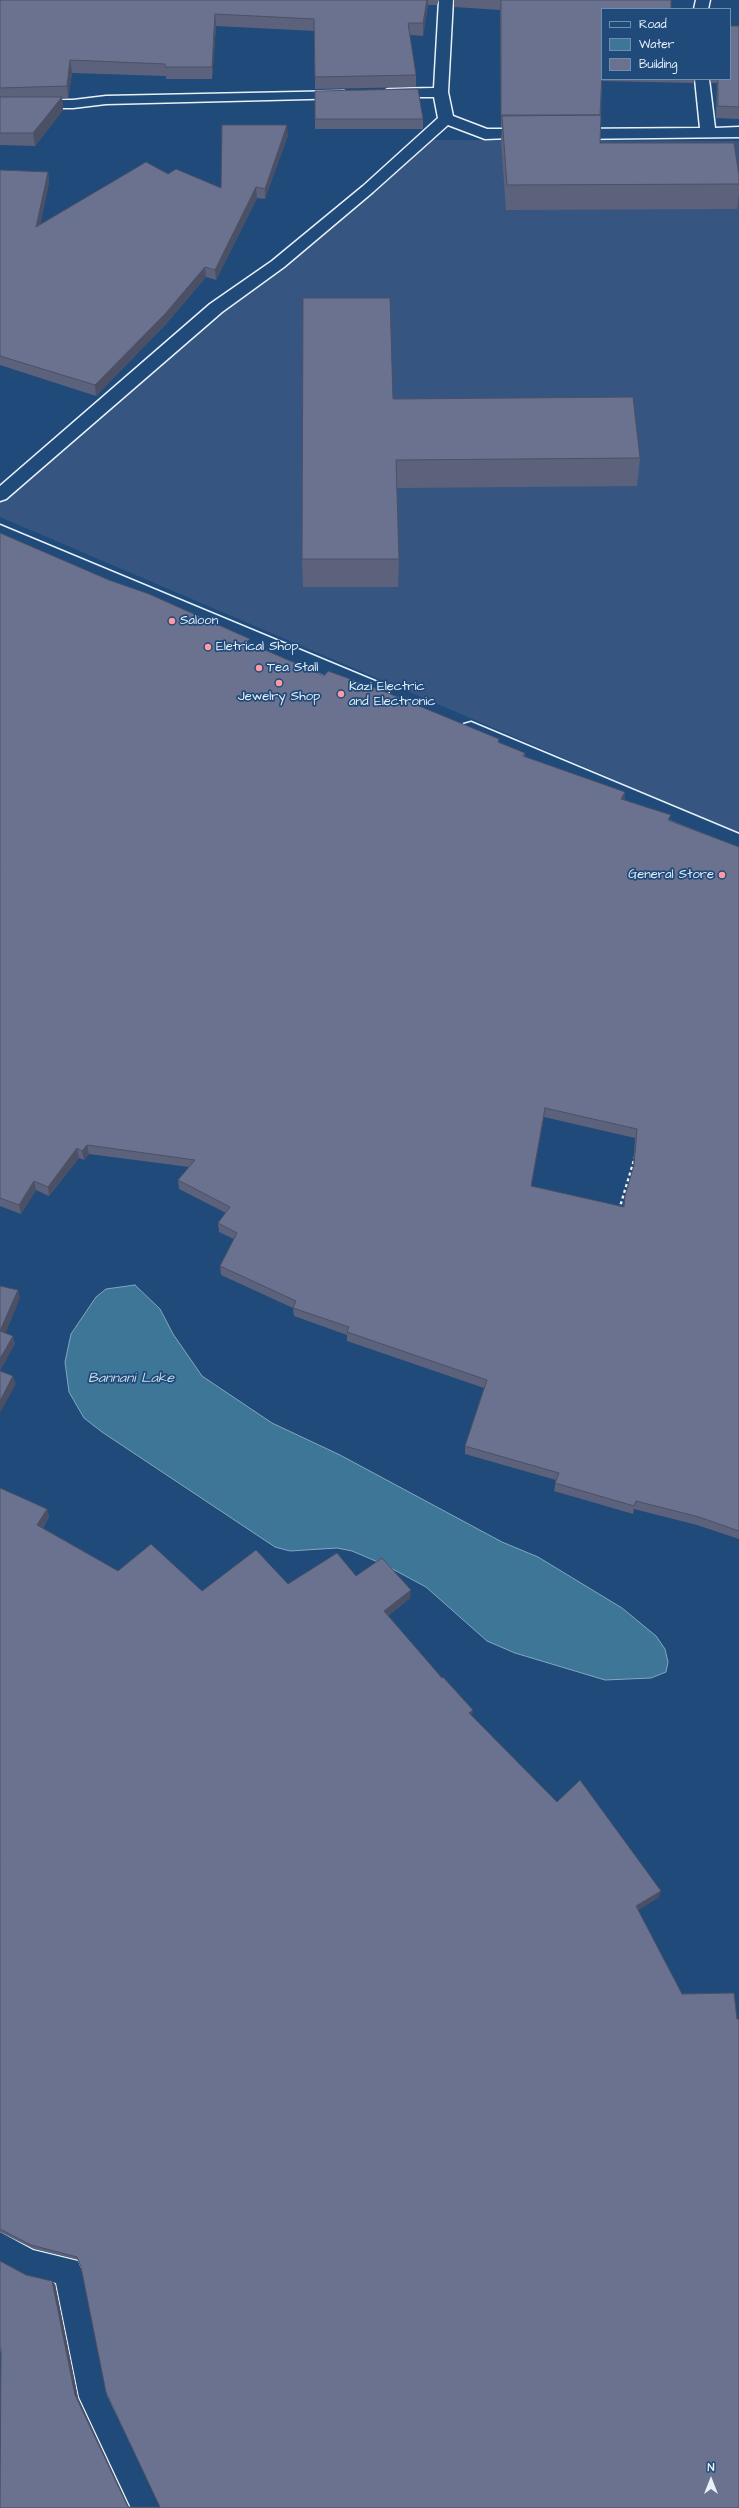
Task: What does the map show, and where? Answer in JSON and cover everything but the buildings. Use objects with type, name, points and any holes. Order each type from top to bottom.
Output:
[{"type":"street","points":[[446,0],[441,92],[446,120]]},
{"type":"street","points":[[702,80],[708,132]]},
{"type":"street","points":[[377,94],[441,92]]},
{"type":"street","points":[[0,104],[73,104],[106,100],[361,94]]},
{"type":"street","points":[[446,120],[485,134],[739,132]]},
{"type":"street","points":[[0,496],[216,308],[278,264],[368,189],[446,120]]},
{"type":"street","points":[[0,531],[399,699]]},
{"type":"street","points":[[458,724],[739,842]]},
{"type":"street","points":[[0,2246],[29,2263],[68,2271],[93,2397],[146,2508]]},
{"type":"path","points":[[619,1211],[637,1150]]},
{"type":"shaded area","points":[[418,140],[739,141],[739,833],[0,517],[0,492]]},
{"type":"water","name":"Bannani Lake","points":[[135,1285],[160,1309],[173,1334],[202,1376],[272,1423],[340,1455],[502,1542],[538,1557],[622,1608],[656,1636],[665,1649],[668,1662],[666,1672],[651,1678],[605,1680],[515,1653],[487,1641],[426,1587],[385,1565],[352,1551],[337,1548],[290,1551],[275,1547],[102,1432],[84,1418],[69,1392],[65,1362],[71,1334],[96,1297],[106,1289]]},
{"type":"place","name":"Saloon","points":[[172,621]]},
{"type":"place","name":"Eletrical Shop","points":[[208,647]]},
{"type":"place","name":"Tea Stall","points":[[259,668]]},
{"type":"place","name":"Jewelry Shop","points":[[279,683]]},
{"type":"place","name":"Kazi Electric and Electronic","points":[[341,694]]},
{"type":"place","name":"General Store","points":[[722,875]]}]
